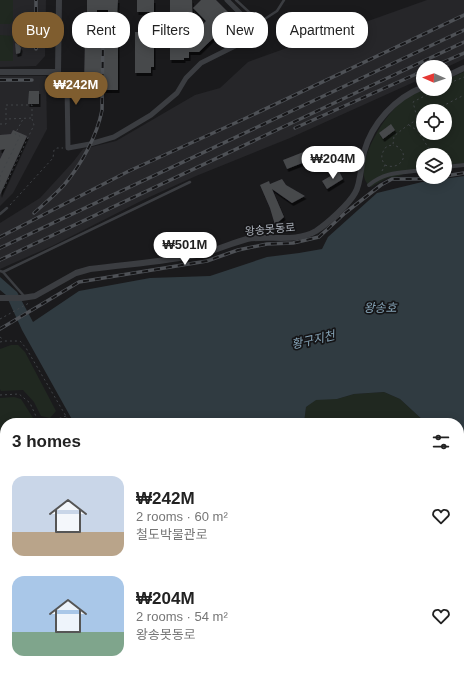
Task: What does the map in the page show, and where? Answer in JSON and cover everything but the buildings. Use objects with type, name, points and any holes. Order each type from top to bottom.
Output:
[{"type":"street","points":[[59,0],[58,72],[67,85],[68,148],[90,144],[114,137],[151,116],[177,93],[186,78],[202,63],[241,43],[246,26],[240,13],[227,0]]},
{"type":"street","points":[[452,74],[464,68]]},
{"type":"street","points":[[0,72],[58,72]]},
{"type":"street","name":"왕송못동로","points":[[1,298],[24,298],[35,296],[76,273],[90,269],[185,257],[248,239],[304,236],[316,231],[339,211],[356,192],[364,151],[375,127],[392,107],[416,89]]},
{"type":"street","points":[[452,166],[464,165]]},
{"type":"street","points":[[369,185],[378,178],[390,173],[416,171]]},
{"type":"lane","points":[[236,0],[260,22],[277,11],[284,0]]},
{"type":"lane","points":[[24,298],[2,272],[190,182]]},
{"type":"lane","points":[[0,214],[7,208]]},
{"type":"path","points":[[452,82],[464,77]]},
{"type":"path","points":[[447,104],[464,95]]},
{"type":"path","points":[[416,114],[413,102],[425,96]]},
{"type":"path","points":[[0,124],[6,124],[6,105],[32,105],[32,118],[34,125],[4,188],[0,192]]},
{"type":"path","points":[[6,119],[32,118]]},
{"type":"path","points":[[0,182],[0,176],[20,136],[15,134],[23,119]]},
{"type":"path","points":[[393,145],[394,136],[416,119]]},
{"type":"path","points":[[408,125],[416,130]]},
{"type":"path","points":[[393,145],[400,148],[403,154],[402,161],[397,166],[391,168],[385,165],[381,160],[382,152],[387,146],[393,145]]},
{"type":"path","points":[[7,208],[52,158],[54,150],[57,148],[68,148]]},
{"type":"path","points":[[378,178],[385,165]]},
{"type":"path","points":[[0,316],[1,319],[27,305]]},
{"type":"path","points":[[0,337],[5,340]]},
{"type":"path","points":[[0,342],[5,340],[20,341],[26,348],[66,416],[60,418]]},
{"type":"path","points":[[0,395],[19,394],[30,403],[37,418]]},
{"type":"shaded area","points":[[0,0],[46,0],[46,12],[12,12],[12,48],[45,48],[45,56],[36,66],[0,67]]},
{"type":"shaded area","points":[[0,0],[13,0],[12,22],[10,24],[0,24]]},
{"type":"shaded area","points":[[427,0],[464,0],[464,59],[452,65],[452,60],[416,60],[416,81],[290,138],[196,176],[143,200],[52,246],[0,269],[0,223],[40,198],[83,149],[116,141],[195,95],[220,88],[248,62],[287,48],[368,48],[368,21]]},
{"type":"shaded area","points":[[0,35],[12,36],[13,61],[0,61]]},
{"type":"shaded area","points":[[464,72],[464,163],[452,164],[452,148],[416,148],[416,169],[399,176],[387,178],[371,187],[365,180],[364,172],[365,162],[372,142],[389,114],[399,104],[416,92],[416,96],[452,96],[452,77]]},
{"type":"shaded area","points":[[0,76],[46,76],[47,129],[13,193],[0,206]]},
{"type":"shaded area","points":[[11,345],[18,345],[25,352],[56,411],[50,418],[41,416],[34,402],[23,390],[1,391],[0,349]]},
{"type":"shaded area","points":[[384,392],[400,399],[421,418],[305,418],[306,407],[316,399],[337,399],[354,394]]},
{"type":"shaded area","points":[[14,397],[21,399],[33,418],[0,418],[0,398]]},
{"type":"water","name":"왕송호","points":[[464,176],[464,418],[421,418],[400,399],[384,392],[354,394],[337,399],[316,400],[306,407],[305,418],[71,418],[22,330],[6,295],[0,290],[0,277],[17,292],[33,322],[79,291],[150,278],[210,276],[267,257],[322,249],[328,237],[377,193],[416,183],[452,184],[452,178]]},
{"type":"railway","points":[[36,0],[36,49]]},
{"type":"railway","points":[[0,237],[129,171],[244,119],[464,15]]},
{"type":"railway","points":[[0,248],[464,30]]},
{"type":"railway","points":[[0,260],[464,42]]},
{"type":"railway","points":[[34,213],[64,185],[88,150],[100,120],[102,110],[103,48]]},
{"type":"railway","points":[[448,60],[464,53]]},
{"type":"railway","points":[[295,128],[416,74]]},
{"type":"railway","points":[[0,80],[32,80]]},
{"type":"railway","points":[[452,175],[464,173]]},
{"type":"railway","points":[[0,329],[79,282],[207,261],[238,250],[267,244],[293,243],[319,237],[345,213],[381,185],[392,179],[416,179]]},
{"type":"water label","name":"황구지천","points":[[313,340]]}]
